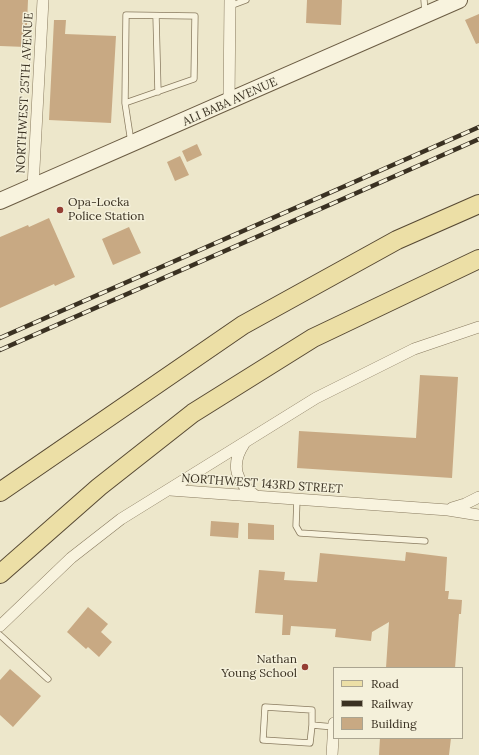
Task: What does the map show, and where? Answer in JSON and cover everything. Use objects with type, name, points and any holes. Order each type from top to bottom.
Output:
[{"type":"main road","points":[[0,492],[243,325],[397,240],[479,204]]},
{"type":"main road","points":[[0,574],[99,487],[193,413],[313,338],[479,259]]},
{"type":"main road","points":[[0,500],[28,474]]},
{"type":"street","name":"NORTHWEST 25TH AVENUE","points":[[33,187],[43,0]]},
{"type":"street","name":"ALI BABA AVENUE","points":[[0,201],[229,102],[425,7],[459,0]]},
{"type":"street","points":[[229,102],[230,3]]},
{"type":"street","points":[[170,490],[316,398],[414,349],[479,327]]},
{"type":"street","points":[[246,442],[237,457],[236,469],[243,486],[256,496]]},
{"type":"street","name":"NORTHWEST 143RD STREET","points":[[0,626],[72,558],[121,519],[170,490],[448,510],[479,515]]},
{"type":"street","name":"NORTHWEST 143RD STREET","points":[[448,510],[479,497]]},
{"type":"street","points":[[332,755],[333,739]]},
{"type":"lane","points":[[230,3],[246,0]]},
{"type":"lane","points":[[125,103],[194,79],[195,16],[126,15],[125,103],[132,144]]},
{"type":"lane","points":[[156,16],[158,92]]},
{"type":"lane","points":[[297,499],[296,526],[300,533],[425,541]]},
{"type":"lane","points":[[0,635],[48,679]]},
{"type":"lane","points":[[265,707],[312,710],[312,725],[310,743],[263,740],[265,707]]},
{"type":"lane","points":[[312,725],[333,726]]},
{"type":"building","points":[[0,0],[28,0],[26,47],[0,46]]},
{"type":"building","points":[[307,0],[342,0],[341,25],[306,23]]},
{"type":"building","points":[[479,14],[479,43],[476,44],[465,20]]},
{"type":"building","points":[[54,20],[66,20],[65,34],[116,36],[111,123],[49,120]]},
{"type":"building","points":[[197,144],[202,155],[187,162],[182,151]]},
{"type":"building","points":[[180,156],[189,175],[175,181],[167,162]]},
{"type":"building","points":[[49,218],[75,277],[55,286],[54,284],[0,308],[0,237]]},
{"type":"building","points":[[129,227],[141,253],[113,265],[102,239]]},
{"type":"building","points":[[420,375],[458,377],[452,478],[297,468],[299,431],[416,438]]},
{"type":"building","points":[[211,521],[239,523],[238,538],[210,536]]},
{"type":"building","points":[[248,523],[274,525],[274,540],[248,539]]},
{"type":"building","points":[[406,552],[447,557],[445,591],[449,591],[448,599],[462,600],[461,614],[459,614],[455,667],[386,667],[389,622],[372,632],[371,641],[335,637],[336,629],[291,626],[290,635],[282,635],[283,615],[255,613],[259,570],[285,572],[284,580],[317,582],[320,553],[405,561]]},
{"type":"building","points":[[88,607],[108,624],[101,632],[112,642],[99,657],[88,647],[86,649],[67,632]]},
{"type":"building","points":[[10,669],[41,696],[13,727],[0,715],[0,680]]},
{"type":"building","points":[[380,739],[451,739],[449,755],[379,755]]},
{"type":"railway","points":[[0,338],[479,127]]},
{"type":"railway","points":[[0,350],[479,139]]},
{"type":"place","name":"Opa-Locka Police Station","points":[[60,210]]},
{"type":"place","name":"Nathan Young School","points":[[305,667]]}]
